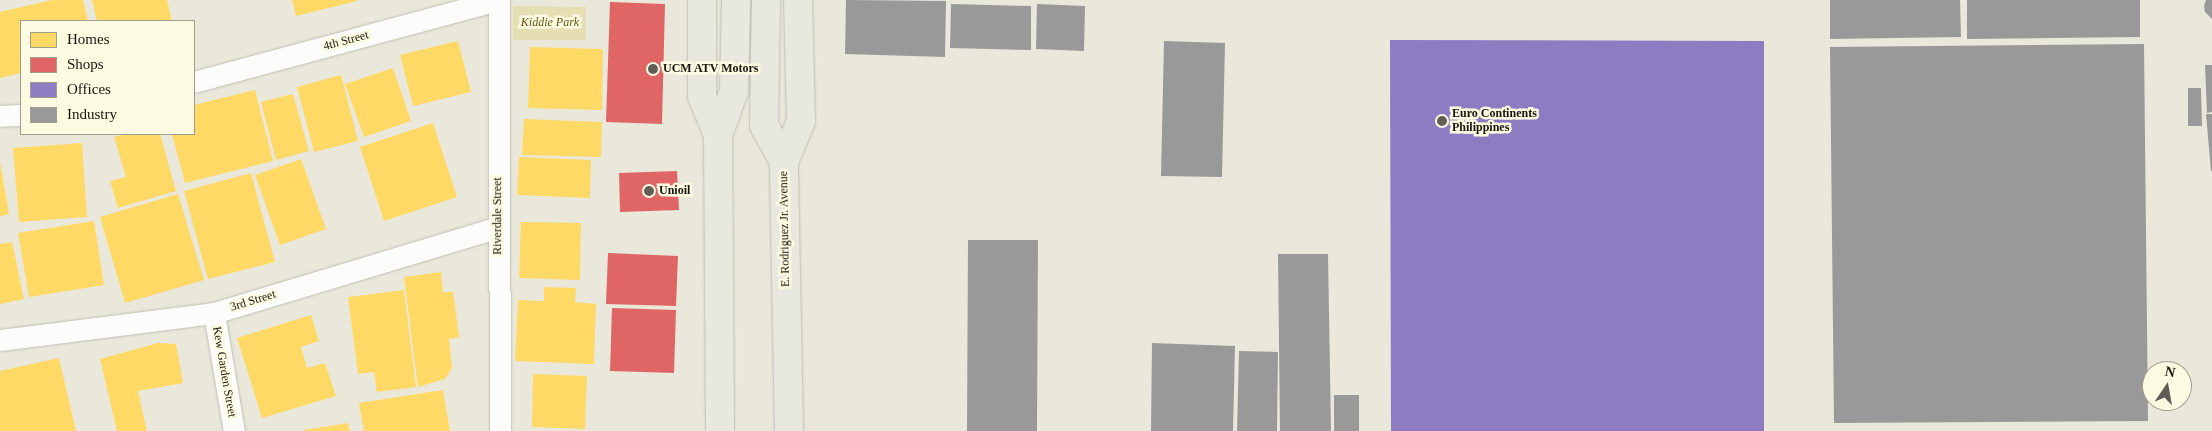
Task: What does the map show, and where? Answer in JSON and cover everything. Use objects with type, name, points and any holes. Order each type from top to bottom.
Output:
[{"type":"main road","points":[[702,0],[702,96],[718,135]]},
{"type":"main road","points":[[720,431],[718,135],[734,91],[736,0]]},
{"type":"main road","points":[[766,0],[764,125],[784,162]]},
{"type":"main road","name":"E. Rodriguez Jr. Avenue","points":[[789,431],[784,162],[800,121],[798,0]]},
{"type":"street","name":"4th Street","points":[[195,82],[499,0]]},
{"type":"street","name":"Riverdale Street","points":[[499,0],[498,227],[500,431]]},
{"type":"street","points":[[0,116],[20,115]]},
{"type":"street","name":"3rd Street","points":[[0,340],[214,313],[498,227]]},
{"type":"street","name":"Kew Garden Street","points":[[214,313],[234,431]]},
{"type":"green space","name":"Kiddie Park","points":[[513,6],[586,7],[586,40],[513,40]]},
{"type":"building: Homes","points":[[52,0],[83,0],[88,20],[20,20],[20,73],[0,78],[0,12]]},
{"type":"building: Homes","points":[[92,0],[167,0],[172,20],[97,20]]},
{"type":"building: Homes","points":[[292,0],[357,0],[357,1],[296,16]]},
{"type":"building: Homes","points":[[458,41],[471,92],[413,106],[400,55]]},
{"type":"building: Homes","points":[[530,47],[603,49],[602,110],[528,108]]},
{"type":"building: Homes","points":[[393,68],[411,121],[364,137],[345,84]]},
{"type":"building: Homes","points":[[341,75],[358,141],[314,152],[297,87]]},
{"type":"building: Homes","points":[[255,90],[273,161],[185,183],[172,135],[195,135],[195,105]]},
{"type":"building: Homes","points":[[293,94],[309,151],[276,160],[261,102]]},
{"type":"building: Homes","points":[[524,119],[602,122],[601,157],[522,155]]},
{"type":"building: Homes","points":[[433,123],[457,197],[384,221],[360,147]]},
{"type":"building: Homes","points":[[122,135],[160,135],[176,191],[118,208],[110,181],[126,177],[114,137]]},
{"type":"building: Homes","points":[[82,143],[87,217],[19,222],[13,148]]},
{"type":"building: Homes","points":[[519,157],[591,160],[590,198],[517,195]]},
{"type":"building: Homes","points":[[301,159],[326,229],[280,245],[255,175]]},
{"type":"building: Homes","points":[[0,162],[9,214],[0,216]]},
{"type":"building: Homes","points":[[251,173],[275,262],[208,279],[184,191]]},
{"type":"building: Homes","points":[[178,194],[204,280],[125,303],[100,217]]},
{"type":"building: Homes","points":[[94,221],[104,285],[29,297],[18,233]]},
{"type":"building: Homes","points":[[521,222],[581,223],[580,280],[519,278]]},
{"type":"building: Homes","points":[[12,242],[24,299],[0,304],[0,244]]},
{"type":"building: Homes","points":[[441,272],[443,293],[453,291],[459,337],[449,339],[452,368],[445,379],[418,387],[404,277]]},
{"type":"building: Homes","points":[[544,287],[576,288],[575,302],[596,304],[594,364],[515,361],[518,300],[544,301]]},
{"type":"building: Homes","points":[[404,290],[416,387],[377,392],[374,372],[358,374],[348,297]]},
{"type":"building: Homes","points":[[311,315],[319,341],[301,347],[307,368],[325,363],[336,396],[262,418],[237,338]]},
{"type":"building: Homes","points":[[158,343],[176,344],[183,383],[138,391],[147,431],[117,431],[100,359]]},
{"type":"building: Homes","points":[[59,358],[76,431],[0,431],[0,371]]},
{"type":"building: Homes","points":[[533,374],[587,376],[585,429],[532,427]]},
{"type":"building: Homes","points":[[443,390],[450,431],[364,431],[359,403]]},
{"type":"building: Homes","points":[[348,423],[350,431],[304,431],[304,430]]},
{"type":"building: Shops","points":[[610,2],[665,4],[662,124],[606,122]]},
{"type":"building: Shops","name":"Unioil","points":[[677,171],[679,210],[620,212],[619,173]]},
{"type":"building: Shops","points":[[608,253],[678,256],[676,306],[606,304]]},
{"type":"building: Shops","points":[[612,308],[676,310],[674,373],[610,371]]},
{"type":"building: Offices","points":[[1390,40],[1764,41],[1764,431],[1391,431]]},
{"type":"building: Industry","points":[[846,0],[946,1],[945,57],[845,54]]},
{"type":"building: Industry","points":[[1830,0],[1960,0],[1961,37],[1830,39]]},
{"type":"building: Industry","points":[[1967,0],[2140,0],[2140,37],[1967,39]]},
{"type":"building: Industry","points":[[2206,0],[2212,0],[2212,19],[2205,12]]},
{"type":"building: Industry","points":[[951,4],[1031,6],[1031,50],[950,48]]},
{"type":"building: Industry","points":[[1037,4],[1085,6],[1084,51],[1036,49]]},
{"type":"building: Industry","points":[[1164,41],[1225,43],[1222,177],[1161,176]]},
{"type":"building: Industry","points":[[2144,44],[2147,361],[2142,361],[2142,411],[2148,411],[2148,421],[1834,423],[1830,47]]},
{"type":"building: Industry","points":[[2205,65],[2212,65],[2212,112],[2207,113]]},
{"type":"building: Industry","points":[[2188,88],[2201,88],[2202,126],[2188,126]]},
{"type":"building: Industry","points":[[2206,114],[2212,114],[2212,171],[2211,171]]},
{"type":"building: Industry","points":[[968,240],[1038,240],[1037,431],[967,431]]},
{"type":"building: Industry","points":[[1278,254],[1328,254],[1331,431],[1280,431]]},
{"type":"building: Industry","points":[[1152,343],[1235,346],[1233,431],[1151,431]]},
{"type":"building: Industry","points":[[1239,351],[1278,352],[1277,431],[1237,431]]},
{"type":"building: Industry","points":[[1334,395],[1359,395],[1359,431],[1334,431]]},
{"type":"place","name":"UCM ATV Motors","points":[[653,69]]},
{"type":"place","name":"Euro Continents Philippines","points":[[1442,121]]},
{"type":"place","name":"Unioil","points":[[649,191]]}]
